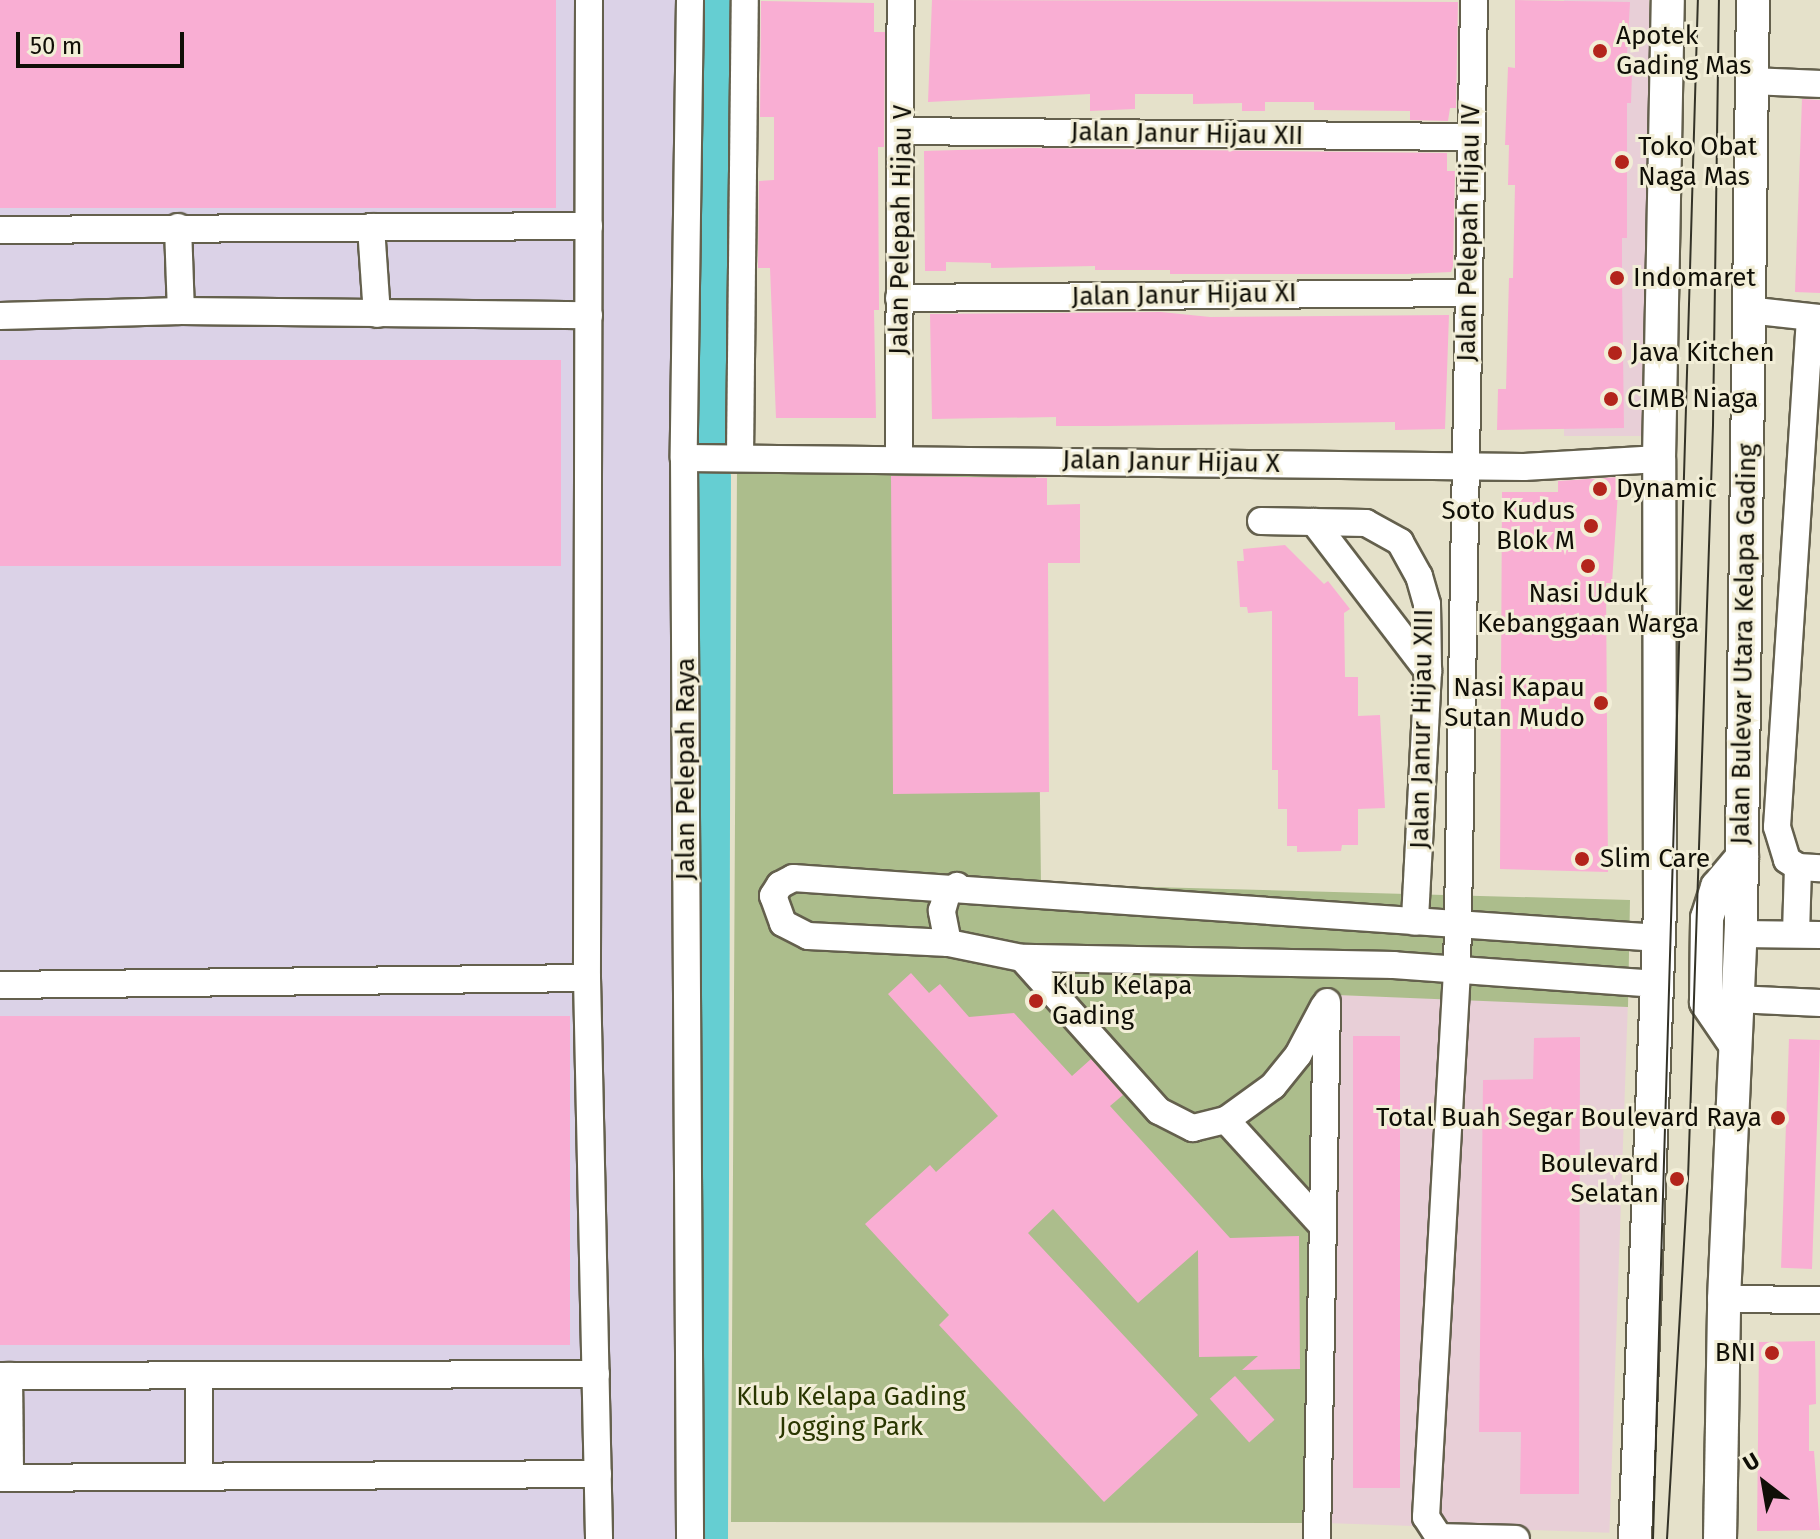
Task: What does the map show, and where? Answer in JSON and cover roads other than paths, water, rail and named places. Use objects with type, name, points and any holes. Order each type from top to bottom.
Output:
[{"type":"main road","points":[[1635,1539],[1659,923],[1659,459],[1668,0]]},
{"type":"main road","name":"Jalan Bulevar Utara Kelapa Gading","points":[[1721,1000],[1741,934],[1753,0]]},
{"type":"main road","points":[[1720,1539],[1724,1299],[1734,1043],[1721,1000],[1707,918],[1717,887],[1742,857]]},
{"type":"main road","points":[[1659,923],[1689,923],[1707,918]]},
{"type":"main road","points":[[1657,997],[1694,994],[1721,1000]]},
{"type":"street","points":[[589,0],[587,978],[599,1539]]},
{"type":"street","name":"Jalan Pelepah Raya","points":[[690,0],[684,458],[690,1539]]},
{"type":"street","points":[[729,457],[745,0]]},
{"type":"street","name":"Jalan Pelepah Hijau V","points":[[899,460],[903,131],[901,0]]},
{"type":"street","name":"Jalan Pelepah Hijau IV","points":[[1474,0],[1463,465],[1457,971],[1429,1526],[1439,1537],[1516,1539]]},
{"type":"street","points":[[1752,81],[1820,84]]},
{"type":"street","name":"Jalan Janur Hijau XII","points":[[903,131],[1471,137]]},
{"type":"street","points":[[0,230],[589,226]]},
{"type":"street","points":[[178,227],[181,311]]},
{"type":"street","points":[[371,227],[377,314]]},
{"type":"street","name":"Jalan Janur Hijau XI","points":[[899,298],[1469,293]]},
{"type":"street","points":[[1741,934],[1808,935],[1809,867],[1779,845],[1777,827],[1788,638],[1813,393],[1815,318],[1748,310]]},
{"type":"street","points":[[0,316],[181,311],[589,315]]},
{"type":"street","name":"Jalan Janur Hijau X","points":[[684,458],[1463,465],[1659,459]]},
{"type":"street","name":"Jalan Janur Hijau XIII","points":[[1261,521],[1366,523],[1400,542],[1427,604],[1428,671],[1415,922]]},
{"type":"street","points":[[1314,522],[1428,671]]},
{"type":"street","points":[[1744,641],[1788,638]]},
{"type":"street","points":[[1657,997],[1457,971],[1346,964],[1022,958],[948,943],[808,936],[783,923],[773,896],[780,885],[793,878],[957,886],[1458,926],[1659,923]]},
{"type":"street","points":[[948,943],[942,911],[947,894],[957,886]]},
{"type":"street","points":[[1022,958],[1159,1111],[1193,1128],[1226,1120],[1273,1086],[1298,1055],[1346,964]]},
{"type":"street","points":[[0,985],[587,978]]},
{"type":"street","points":[[1721,1000],[1820,1003]]},
{"type":"street","points":[[1317,1539],[1327,1002]]},
{"type":"street","points":[[1226,1120],[1322,1225]]},
{"type":"street","points":[[1724,1299],[1820,1300]]},
{"type":"street","points":[[596,1374],[5,1376],[5,1478],[598,1474]]},
{"type":"street","points":[[199,1376],[199,1477]]},
{"type":"waterway","points":[[711,439],[714,0]]},
{"type":"waterway","points":[[708,1539],[711,476]]},
{"type":"tram line","points":[[1653,1539],[1698,0]]},
{"type":"tram line","points":[[1667,1539],[1688,1179],[1713,425],[1719,0]]},
{"type":"place","name":"Apotek Gading Mas","points":[[1600,51]]},
{"type":"place","name":"Toko Obat Naga Mas","points":[[1622,162]]},
{"type":"place","name":"Indomaret","points":[[1617,278]]},
{"type":"place","name":"Java Kitchen","points":[[1615,353]]},
{"type":"place","name":"CIMB Niaga","points":[[1611,399]]},
{"type":"place","name":"Dynamic","points":[[1600,489]]},
{"type":"place","name":"Soto Kudus Blok M","points":[[1591,526]]},
{"type":"place","name":"Nasi Uduk Kebanggaan Warga","points":[[1588,566]]},
{"type":"place","name":"Nasi Kapau Sutan Mudo","points":[[1601,703]]},
{"type":"place","name":"Slim Care","points":[[1582,859]]},
{"type":"place","name":"Klub Kelapa Gading","points":[[1036,1001]]},
{"type":"place","name":"Total Buah Segar Boulevard Raya","points":[[1778,1118]]},
{"type":"place","name":"Boulevard Selatan","points":[[1677,1179]]},
{"type":"place","name":"BNI","points":[[1772,1353]]},
{"type":"park label","name":"Klub Kelapa Gading Jogging Park","points":[[851,1412]]}]
